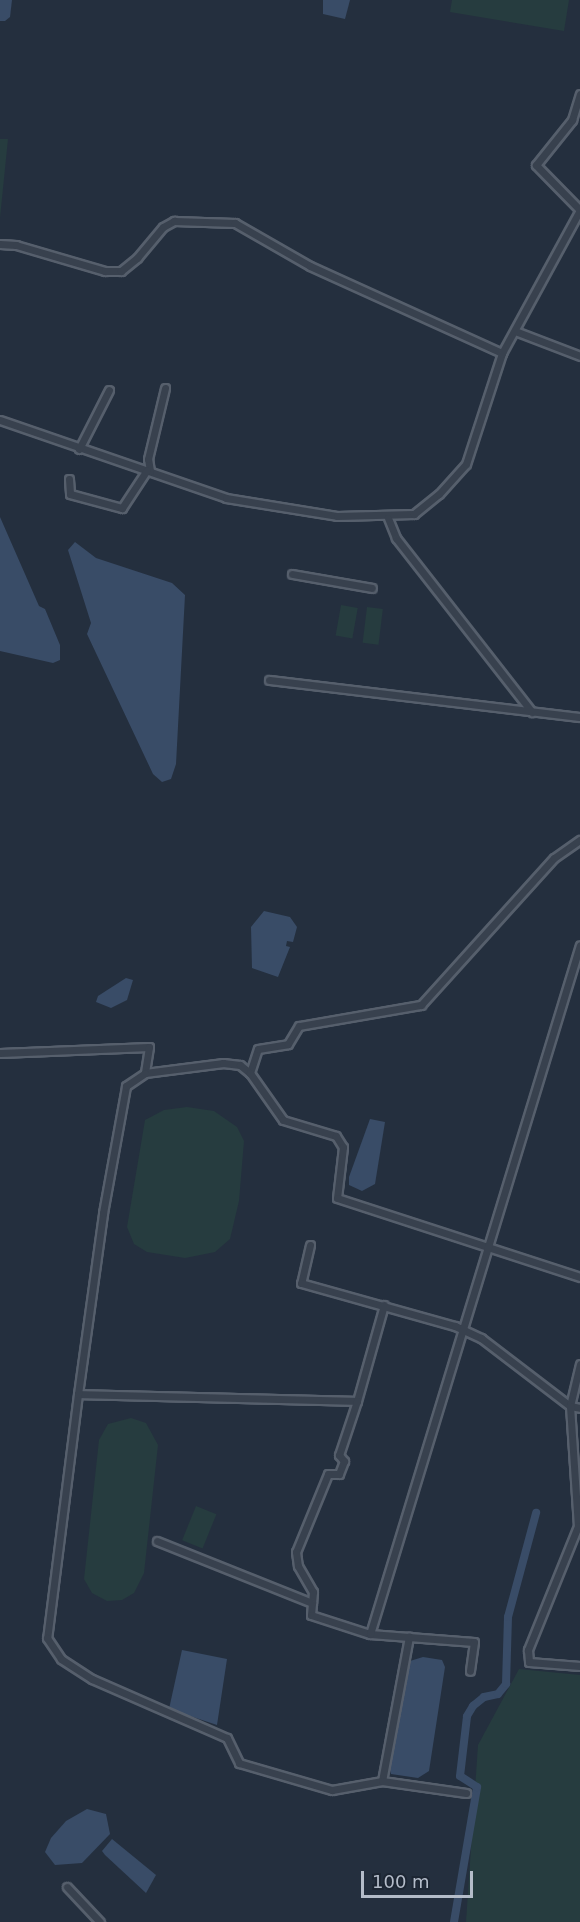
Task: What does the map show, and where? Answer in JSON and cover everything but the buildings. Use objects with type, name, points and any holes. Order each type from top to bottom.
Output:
[{"type":"street","points":[[0,420],[226,498],[337,516],[388,518],[414,514],[439,494],[466,464],[502,353],[580,210],[536,165],[572,120],[580,94]]},
{"type":"street","points":[[0,244],[16,245],[105,272],[121,271],[137,258],[163,227],[174,221],[235,222],[310,266],[502,353]]},
{"type":"street","points":[[515,331],[580,356]]},
{"type":"street","points":[[69,479],[70,494],[122,508],[148,470],[148,459],[165,388]]},
{"type":"street","points":[[79,449],[109,390]]},
{"type":"street","points":[[388,518],[396,538],[532,712]]},
{"type":"street","points":[[292,574],[372,588]]},
{"type":"street","points":[[269,680],[580,717]]},
{"type":"street","points":[[250,1073],[258,1049],[288,1044],[299,1026],[421,1005],[554,858],[580,840]]},
{"type":"street","points":[[370,1634],[580,945]]},
{"type":"street","points":[[0,1053],[149,1047],[146,1073]]},
{"type":"street","points":[[466,1793],[382,1781],[332,1790],[239,1763],[227,1738],[92,1679],[61,1659],[47,1638],[103,1213],[126,1086],[146,1073],[223,1063],[240,1065],[250,1073],[283,1120],[336,1136],[343,1147],[337,1198],[580,1277]]},
{"type":"street","points":[[310,1245],[301,1283],[455,1326],[481,1338],[570,1406],[580,1408]]},
{"type":"street","points":[[384,1305],[339,1455],[344,1461],[339,1474],[328,1474],[296,1552],[298,1566],[313,1592],[311,1615],[370,1634],[474,1642],[470,1671]]},
{"type":"street","points":[[580,1364],[570,1406],[579,1526],[528,1650],[529,1662],[580,1666]]},
{"type":"street","points":[[78,1394],[357,1401]]},
{"type":"street","points":[[157,1541],[312,1603]]},
{"type":"street","points":[[382,1781],[409,1637]]},
{"type":"street","points":[[67,1887],[100,1922]]},
{"type":"green space","points":[[452,0],[569,0],[564,31],[450,12]]},
{"type":"green space","points":[[0,139],[8,139],[0,218]]},
{"type":"green space","points":[[341,605],[358,608],[352,638],[336,636]]},
{"type":"green space","points":[[367,607],[383,609],[378,645],[363,643]]},
{"type":"green space","points":[[187,1107],[214,1111],[237,1127],[244,1141],[239,1201],[230,1239],[215,1252],[185,1258],[147,1252],[134,1244],[127,1227],[145,1120],[164,1110]]},
{"type":"green space","points":[[131,1418],[146,1423],[158,1445],[144,1573],[134,1593],[122,1600],[107,1601],[92,1593],[84,1579],[99,1440],[108,1424]]},
{"type":"green space","points":[[196,1506],[216,1514],[203,1549],[182,1540]]},
{"type":"green space","points":[[519,1669],[580,1675],[580,1922],[466,1922],[478,1745]]},
{"type":"water","points":[[0,0],[12,0],[10,17],[5,21],[0,21]]},
{"type":"water","points":[[323,0],[350,0],[345,19],[323,14]]},
{"type":"water","points":[[0,517],[39,606],[45,609],[60,645],[60,660],[53,663],[0,651]]},
{"type":"water","points":[[75,542],[96,558],[172,583],[185,595],[176,764],[171,779],[162,782],[153,774],[87,634],[91,623],[68,550]]},
{"type":"water","points":[[264,911],[290,917],[297,927],[293,942],[287,941],[286,946],[290,947],[278,977],[252,968],[251,927]]},
{"type":"water","points":[[126,978],[133,980],[127,1000],[111,1008],[96,1002],[98,996]]},
{"type":"water","points":[[370,1119],[385,1122],[375,1184],[362,1191],[349,1185],[349,1177]]},
{"type":"water","points":[[182,1650],[227,1659],[217,1725],[169,1709]]},
{"type":"water","points":[[423,1657],[442,1660],[445,1667],[429,1771],[418,1778],[391,1774],[389,1767],[410,1661]]},
{"type":"water","points":[[87,1809],[106,1814],[110,1834],[82,1863],[55,1865],[45,1852],[51,1838],[66,1821]]},
{"type":"water","points":[[112,1839],[156,1875],[146,1893],[102,1851]]},
{"type":"waterway","points":[[454,1922],[477,1787],[460,1776],[467,1716],[473,1706],[484,1697],[498,1694],[506,1684],[508,1617],[536,1513]]}]
